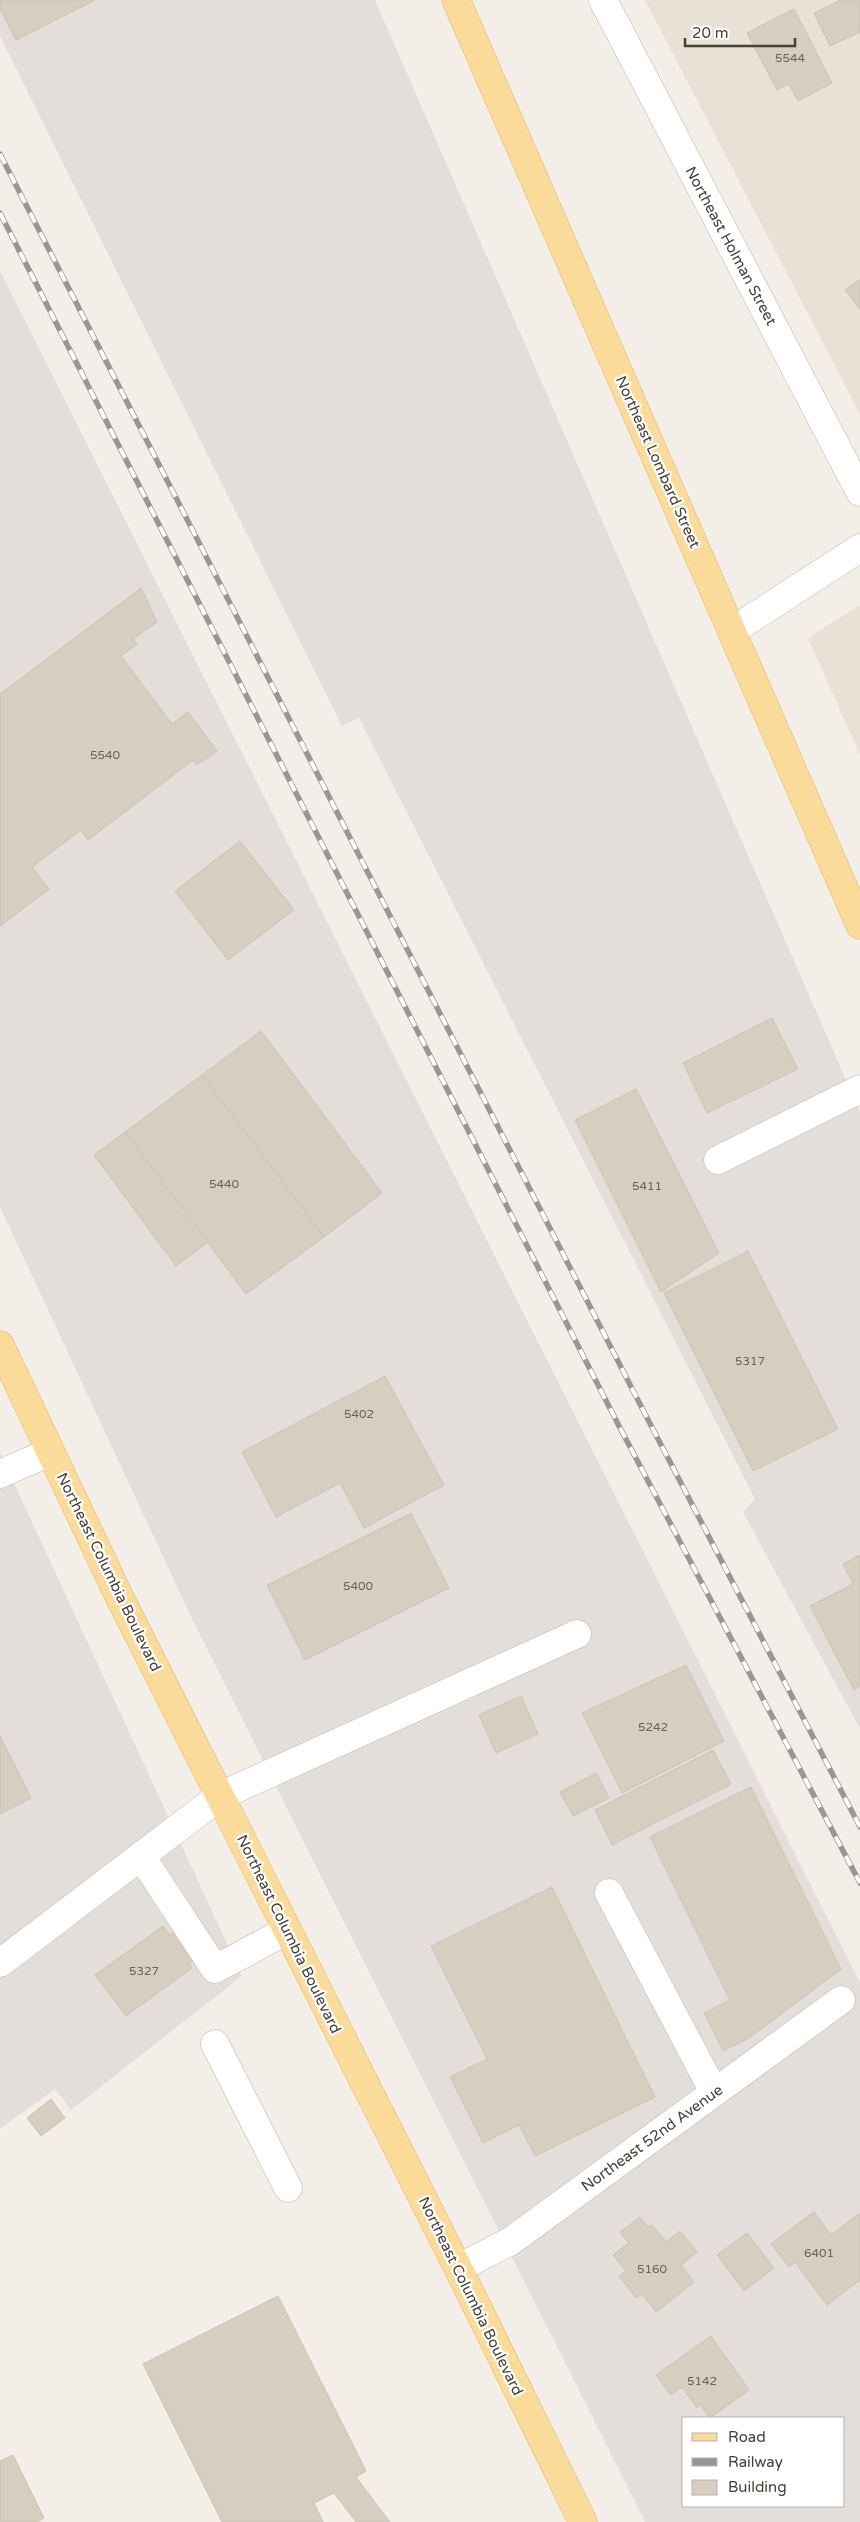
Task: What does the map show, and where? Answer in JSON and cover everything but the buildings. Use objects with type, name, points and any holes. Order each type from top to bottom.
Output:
[{"type":"main road","name":"Northeast Lombard Street","points":[[456,0],[860,925]]},
{"type":"main road","name":"Northeast Columbia Boulevard","points":[[0,1345],[122,1603],[286,1931],[458,2268],[582,2522]]},
{"type":"street","name":"Northeast Holman Street","points":[[603,0],[860,492]]},
{"type":"street","points":[[732,631],[860,548]]},
{"type":"street","points":[[718,1160],[860,1089]]},
{"type":"street","points":[[0,1474],[50,1452]]},
{"type":"street","points":[[0,1963],[220,1796],[577,1634]]},
{"type":"street","points":[[141,1856],[215,1969],[286,1931]]},
{"type":"street","points":[[608,1893],[714,2092]]},
{"type":"street","name":"Northeast 52nd Avenue","points":[[458,2268],[511,2240],[841,2000]]},
{"type":"street","points":[[215,2044],[288,2188]]},
{"type":"shaded area","points":[[0,0],[375,0],[860,1112],[860,1729],[743,1512],[755,1499],[359,718],[342,726],[0,36]]},
{"type":"shaded area","points":[[645,0],[860,0],[860,414]]},
{"type":"shaded area","points":[[0,271],[860,1983],[860,2522],[645,2522],[194,1623],[0,1207]]},
{"type":"shaded area","points":[[860,605],[860,755],[808,638]]},
{"type":"shaded area","points":[[0,1453],[242,1976],[71,2110],[55,2089],[0,2129]]},
{"type":"railway","points":[[0,154],[644,1412],[860,1827]]},
{"type":"railway","points":[[0,213],[619,1426],[860,1883]]}]
